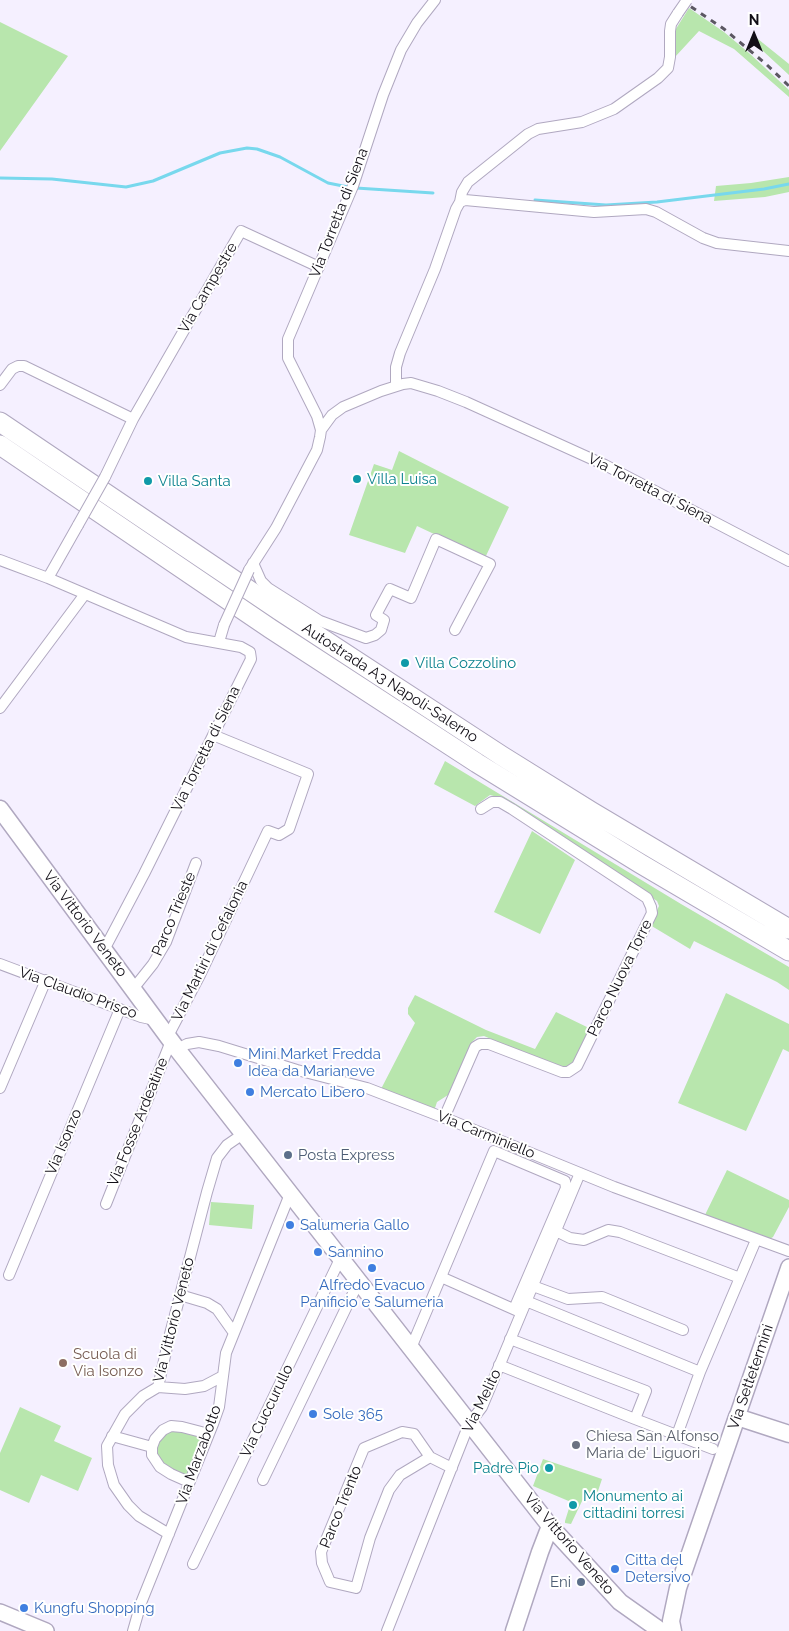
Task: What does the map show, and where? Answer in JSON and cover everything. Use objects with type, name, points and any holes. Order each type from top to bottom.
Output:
[{"type":"highway","name":"Autostrada A3 Napoli-Salerno","points":[[0,422],[280,611],[485,745],[592,812],[789,929]]},
{"type":"highway","name":"Autostrada A3 Napoli-Salerno","points":[[0,445],[279,634],[477,763],[625,854],[789,951]]},
{"type":"main road","name":"Via Vittorio Veneto","points":[[0,809],[172,1042],[550,1526],[620,1602],[643,1620],[664,1631]]},
{"type":"main road","name":"Via Settetermini","points":[[664,1631],[671,1620],[674,1601],[789,1267]]},
{"type":"main road","points":[[738,1417],[789,1434]]},
{"type":"main road","points":[[514,1631],[550,1526]]},
{"type":"main road","points":[[643,1620],[653,1617],[674,1601]]},
{"type":"main road","points":[[0,1612],[46,1631]]},
{"type":"street","name":"Via Torretta di Siena","points":[[321,430],[312,404],[288,358],[286,346],[353,186],[383,95],[401,50],[417,23],[435,0]]},
{"type":"street","points":[[396,386],[396,367],[400,353],[435,269],[462,192],[468,182],[528,134],[538,129],[582,122],[614,109],[658,78],[668,68],[671,24],[687,0]]},
{"type":"street","points":[[460,202],[474,200],[594,212],[646,209],[656,212],[702,238],[717,243],[789,251]]},
{"type":"street","name":"Via Campestre","points":[[48,578],[106,476],[133,419],[241,231],[319,267]]},
{"type":"street","points":[[0,385],[12,369],[24,366],[133,419]]},
{"type":"street","name":"Via Torretta di Siena","points":[[104,950],[251,659],[250,652],[242,646],[219,642],[224,625],[251,566],[276,528],[317,450],[321,430],[332,415],[343,407],[396,386],[411,383],[438,391],[612,469],[789,560]]},
{"type":"street","points":[[251,566],[268,588],[320,621],[366,638],[375,636],[381,630],[384,620],[376,616],[390,589],[411,598],[436,539],[490,564],[455,630]]},
{"type":"street","points":[[0,560],[48,578],[186,637],[219,642]]},
{"type":"street","points":[[0,708],[85,594]]},
{"type":"street","name":"Via Martiri di Cefalonia","points":[[172,1042],[268,831],[279,835],[289,829],[308,774],[213,735]]},
{"type":"street","name":"Parco Nuova Torre","points":[[444,1118],[475,1047],[480,1044],[489,1044],[562,1072],[568,1072],[578,1066],[652,913],[647,898],[512,809],[500,802],[492,802],[481,809]]},
{"type":"street","name":"Parco Trieste","points":[[133,989],[153,964],[166,942],[196,863]]},
{"type":"street","name":"Via Claudio Prisco","points":[[0,964],[141,1017],[156,1020]]},
{"type":"street","points":[[0,1088],[46,980]]},
{"type":"street","name":"Via Isonzo","points":[[9,1275],[120,1009]]},
{"type":"street","name":"Via Carminiello","points":[[172,1042],[186,1044],[199,1042],[219,1046],[296,1070],[366,1088],[580,1173],[789,1251]]},
{"type":"street","name":"Via Fosse Ardeatine","points":[[106,1204],[172,1042]]},
{"type":"street","name":"Via Vittorio Veneto","points":[[169,1534],[140,1516],[128,1505],[114,1485],[108,1465],[107,1446],[125,1414],[143,1396],[158,1387],[180,1295],[217,1158],[227,1145],[243,1134]]},
{"type":"street","points":[[411,1348],[494,1151],[565,1181],[566,1188],[518,1311],[441,1277]]},
{"type":"street","name":"Via Melito","points":[[388,1631],[469,1424],[482,1407],[510,1338],[518,1311],[526,1302],[580,1173]]},
{"type":"street","name":"Via Marzabotto","points":[[133,1631],[141,1603],[219,1407],[226,1353],[290,1194]]},
{"type":"street","points":[[556,1231],[570,1238],[584,1240],[608,1230],[620,1232],[740,1278]]},
{"type":"street","points":[[677,1435],[700,1372],[756,1240]]},
{"type":"street","name":"Via Cuccurullo","points":[[193,1564],[341,1257]]},
{"type":"street","points":[[263,1480],[359,1281]]},
{"type":"street","points":[[533,1286],[568,1299],[602,1297],[684,1330]]},
{"type":"street","points":[[180,1295],[207,1302],[217,1309],[234,1333]]},
{"type":"street","points":[[526,1302],[700,1372]]},
{"type":"street","points":[[510,1338],[646,1391],[635,1419]]},
{"type":"street","points":[[499,1365],[713,1449]]},
{"type":"street","points":[[158,1387],[185,1389],[204,1386],[222,1378]]},
{"type":"street","points":[[189,1482],[160,1467],[152,1455],[155,1439],[163,1430],[171,1426],[209,1434]]},
{"type":"street","name":"Parco Trento","points":[[430,1457],[400,1475],[389,1490],[370,1538],[356,1588],[330,1582],[322,1563],[321,1552],[364,1448],[402,1432],[414,1434],[430,1457],[452,1468]]},
{"type":"street","points":[[112,1436],[152,1447]]},
{"type":"green space","points":[[689,8],[724,32],[749,53],[789,90],[789,97],[734,49],[699,31],[675,57],[674,32]]},
{"type":"green space","points":[[0,22],[68,56],[0,151]]},
{"type":"green space","points":[[753,35],[789,64],[789,75],[750,39]]},
{"type":"green space","points":[[789,177],[789,192],[765,197],[714,201],[716,186]]},
{"type":"green space","points":[[399,451],[509,507],[485,558],[417,526],[405,553],[349,535],[374,464],[392,470]]},
{"type":"green space","points":[[445,761],[789,967],[789,990],[777,982],[694,941],[690,949],[650,925],[659,906],[657,901],[505,799],[490,795],[475,806],[434,784]]},
{"type":"green space","points":[[532,831],[575,860],[540,934],[494,912]]},
{"type":"green space","points":[[726,993],[789,1024],[789,1052],[783,1049],[746,1131],[678,1103]]},
{"type":"green space","points":[[415,995],[486,1030],[535,1049],[556,1012],[591,1029],[578,1058],[566,1068],[558,1067],[484,1036],[477,1037],[472,1042],[448,1095],[437,1102],[434,1111],[381,1089],[415,1023],[408,1014],[408,1008]]},
{"type":"green space","points":[[727,1170],[789,1200],[789,1207],[773,1237],[768,1240],[704,1217]]},
{"type":"green space","points":[[211,1202],[254,1205],[252,1229],[209,1225]]},
{"type":"green space","points":[[20,1407],[61,1426],[54,1441],[92,1458],[78,1491],[41,1475],[29,1503],[0,1490],[0,1453]]},
{"type":"green space","points":[[166,1430],[208,1434],[187,1476],[162,1466],[155,1455],[158,1437]]},
{"type":"green space","points":[[543,1459],[602,1479],[596,1497],[588,1496],[583,1499],[571,1524],[565,1523],[565,1521],[571,1502],[533,1486]]},
{"type":"waterway","points":[[0,178],[52,179],[126,187],[153,181],[220,153],[247,148],[257,149],[280,157],[328,183],[348,187]]},
{"type":"waterway","points":[[535,200],[606,205],[657,202],[764,189],[789,184]]},
{"type":"waterway","points":[[356,188],[433,193]]},
{"type":"railway","points":[[681,0],[724,29],[789,86]]},
{"type":"place","name":"Villa Luisa","points":[[357,479]]},
{"type":"place","name":"Villa Santa","points":[[148,481]]},
{"type":"place","name":"Villa Cozzolino","points":[[405,663]]},
{"type":"place","name":"Mini Market Fredda Idea da Marianeve","points":[[238,1063]]},
{"type":"place","name":"Mercato Libero","points":[[250,1092]]},
{"type":"place","name":"Posta Express","points":[[288,1155]]},
{"type":"place","name":"Salumeria Gallo","points":[[290,1225]]},
{"type":"place","name":"Sannino","points":[[318,1252]]},
{"type":"place","name":"Alfredo Evacuo Panificio e Salumeria","points":[[372,1268]]},
{"type":"place","name":"Scuola di Via Isonzo","points":[[63,1363]]},
{"type":"place","name":"Sole 365","points":[[313,1414]]},
{"type":"place","name":"Chiesa San Alfonso Maria de' Liguori","points":[[576,1445]]},
{"type":"place","name":"Padre Pio","points":[[549,1468]]},
{"type":"place","name":"Monumento ai cittadini torresi","points":[[573,1505]]},
{"type":"place","name":"Citta del Detersivo","points":[[615,1569]]},
{"type":"place","name":"Eni","points":[[581,1582]]},
{"type":"place","name":"Kungfu Shopping","points":[[24,1608]]}]
